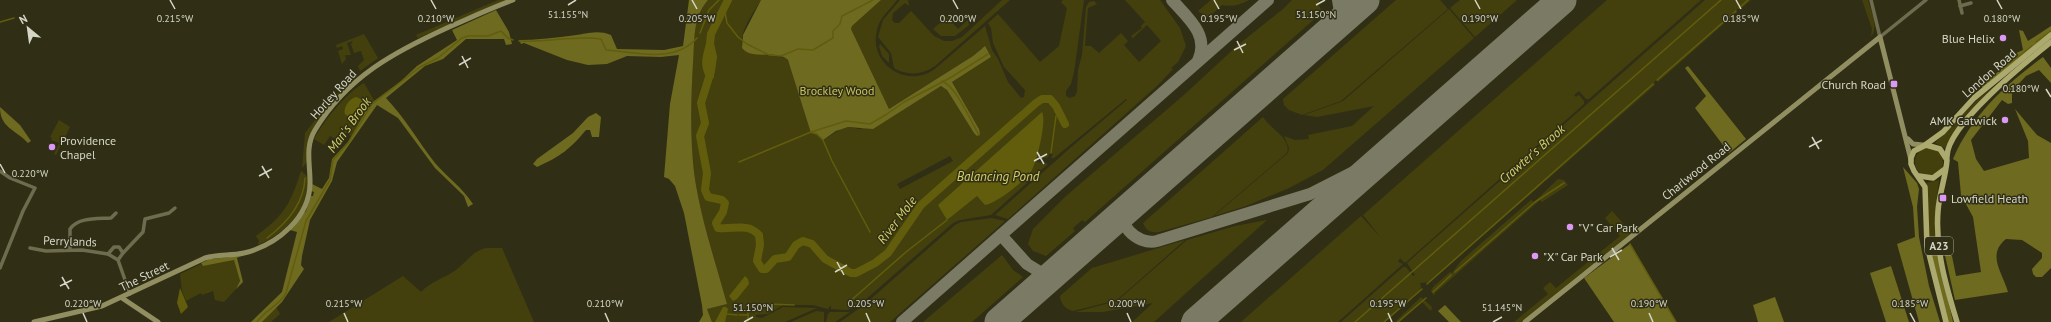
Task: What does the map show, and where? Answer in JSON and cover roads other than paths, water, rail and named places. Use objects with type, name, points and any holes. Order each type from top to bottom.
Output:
[{"type":"main road","name":"London Road","points":[[1924,145],[1943,132],[1985,89],[2051,35]]},
{"type":"main road","name":"London Road","points":[[1947,160],[1947,150],[1950,143],[1985,100],[2006,79],[2051,42]]},
{"type":"main road","points":[[1924,145],[1938,148],[1944,152],[1947,160],[1945,168],[1933,178],[1926,178],[1917,175],[1913,169],[1911,161],[1914,152],[1924,145]]},
{"type":"main road","name":"A23","points":[[1945,168],[1938,208],[1938,232],[1942,267],[1957,322]]},
{"type":"main road","name":"A23","points":[[1917,175],[1925,186],[1927,246],[1946,322]]},
{"type":"street","name":"Horley Road","points":[[239,254],[269,242],[292,224],[302,212],[310,193],[309,152],[311,138],[328,113],[356,81],[392,55],[478,14],[512,0]]},
{"type":"street","points":[[1871,0],[1911,161]]},
{"type":"street","points":[[1880,37],[1926,0]]},
{"type":"street","points":[[1959,0],[1962,13]]},
{"type":"street","points":[[1960,6],[1971,3]]},
{"type":"street","name":"Charlwood Road","points":[[1525,322],[1880,37]]},
{"type":"street","points":[[1906,137],[1912,144],[1924,145]]},
{"type":"street","points":[[0,171],[10,178],[35,188],[23,211],[0,268]]},
{"type":"street","points":[[130,294],[118,260],[143,232],[144,221],[147,217],[169,213],[175,208]]},
{"type":"street","points":[[70,249],[72,227],[81,221],[111,218],[116,213]]},
{"type":"street","name":"Perrylands","points":[[108,254],[118,246],[123,253]]},
{"type":"street","name":"Perrylands","points":[[30,248],[50,251],[70,249],[108,254],[118,260]]},
{"type":"street","name":"The Street","points":[[34,322],[94,309],[122,298],[205,258],[239,254]]},
{"type":"street","points":[[122,298],[158,322]]},
{"type":"water","points":[[356,97],[361,99],[365,106],[359,116],[348,118],[346,114],[345,115],[346,106],[349,101]]},
{"type":"water","name":"Balancing Pond","points":[[1042,112],[1043,123],[1039,150],[1032,170],[1028,175],[1010,191],[990,203],[985,205],[977,196],[947,220],[938,205]]},
{"type":"water","points":[[745,276],[748,279],[749,284],[737,299],[733,301],[729,296]]},
{"type":"water","points":[[180,288],[188,307],[181,314],[177,303]]},
{"type":"water","points":[[723,307],[728,309],[725,322],[715,322]]},
{"type":"waterway","name":"Man's Brook","points":[[700,33],[709,10],[719,0]]},
{"type":"waterway","name":"River Mole","points":[[728,0],[711,34],[710,44],[713,57],[711,71],[701,103],[705,123],[700,136],[707,173],[705,190],[708,197],[722,200],[725,203],[723,212],[716,223],[718,228],[740,227],[750,229],[759,235],[760,245],[757,261],[762,269],[766,269],[775,259],[788,257],[796,245],[803,241],[812,244],[825,259],[851,273],[856,273],[875,263],[888,253],[921,205],[1036,103],[1042,99],[1050,99],[1056,106],[1065,124]]},
{"type":"waterway","name":"Man's Brook","points":[[724,7],[727,23],[738,37],[747,44],[769,55],[781,56],[798,49],[813,50],[833,38],[833,31],[840,24],[842,16],[873,0]]},
{"type":"waterway","name":"Crawter's Brook","points":[[1355,322],[1721,0]]},
{"type":"waterway","points":[[1739,8],[1748,0]]},
{"type":"waterway","points":[[1657,80],[1736,11]]},
{"type":"waterway","points":[[0,22],[14,18]]},
{"type":"waterway","name":"Man's Brook","points":[[257,322],[280,301],[286,293],[306,221],[330,180],[333,160],[348,143],[372,104],[420,67],[438,58],[462,38],[468,36],[488,36],[501,31],[508,38],[513,40]]},
{"type":"waterway","points":[[2036,42],[2051,31]]},
{"type":"waterway","name":"Man's Brook","points":[[519,41],[591,38],[601,39],[606,50],[642,54],[666,54],[688,46],[697,38]]},
{"type":"waterway","points":[[710,44],[706,64],[710,76]]},
{"type":"waterway","points":[[2006,66],[2032,46]]},
{"type":"waterway","points":[[739,162],[811,132],[846,121],[870,124],[904,102],[950,78],[988,54]]},
{"type":"waterway","points":[[942,81],[947,84],[958,97],[979,135]]},
{"type":"waterway","points":[[1427,284],[1653,84]]},
{"type":"waterway","points":[[1051,153],[1056,116]]},
{"type":"waterway","points":[[811,132],[817,134],[823,140],[832,161],[870,232]]},
{"type":"waterway","points":[[267,238],[281,226],[293,212],[301,196],[305,178]]},
{"type":"waterway","points":[[1455,272],[1535,202],[1564,183]]},
{"type":"waterway","points":[[848,303],[906,252],[947,220]]},
{"type":"waterway","points":[[1630,244],[1676,322]]},
{"type":"waterway","points":[[1433,292],[1451,275]]},
{"type":"waterway","points":[[1384,322],[1422,289]]},
{"type":"waterway","points":[[1398,322],[1426,298]]},
{"type":"waterway","points":[[750,307],[767,304],[794,305]]},
{"type":"waterway","points":[[748,308],[748,321]]},
{"type":"waterway","points":[[727,314],[737,315]]},
{"type":"waterway","points":[[739,315],[748,315]]},
{"type":"place","name":"Blue Helix","points":[[2003,38]]},
{"type":"place","name":"Church Road","points":[[1894,84]]},
{"type":"place","name":"AMK Gatwick","points":[[2005,120]]},
{"type":"place","name":"Providence Chapel","points":[[52,147]]},
{"type":"place","name":"Lowfield Heath","points":[[1943,198]]},
{"type":"place","name":"\"V\" Car Park","points":[[1570,227]]},
{"type":"place","name":"\"X\" Car Park","points":[[1535,256]]},
{"type":"park label","name":"Brockley Wood","points":[[837,90]]}]
